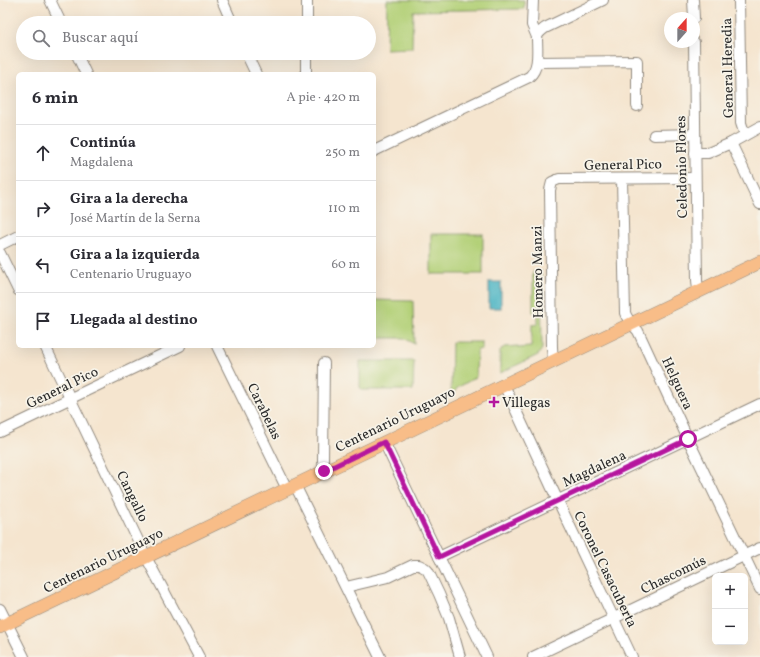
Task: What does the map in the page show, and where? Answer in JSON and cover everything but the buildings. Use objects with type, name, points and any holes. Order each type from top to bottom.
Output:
[{"type":"main road","name":"Centenario Uruguayo","points":[[3,625],[630,323],[760,262]]},
{"type":"street","points":[[50,0],[58,16]]},
{"type":"street","points":[[222,0],[229,16]]},
{"type":"street","points":[[306,16],[307,0]]},
{"type":"street","points":[[376,150],[532,75],[536,68],[537,62],[537,37],[532,25],[533,0]]},
{"type":"street","points":[[537,37],[540,31],[545,28],[603,0]]},
{"type":"street","points":[[693,0],[694,12]]},
{"type":"street","name":"General Heredia","points":[[739,0],[741,123],[745,135]]},
{"type":"street","name":"Celedonio Flores","points":[[694,48],[698,291]]},
{"type":"street","points":[[79,60],[85,72]]},
{"type":"street","points":[[249,60],[255,72]]},
{"type":"street","points":[[306,60],[306,72]]},
{"type":"street","points":[[537,62],[637,61],[637,106]]},
{"type":"street","points":[[695,153],[708,153],[731,143],[760,127]]},
{"type":"street","points":[[654,135],[695,134]]},
{"type":"street","points":[[731,143],[760,204]]},
{"type":"street","name":"General Pico","points":[[552,182],[559,179],[695,178]]},
{"type":"street","name":"Helguera","points":[[622,179],[626,318],[638,331],[760,589]]},
{"type":"street","name":"Homero Manzi","points":[[552,182],[550,190],[553,361]]},
{"type":"street","points":[[0,245],[16,237]]},
{"type":"street","points":[[0,252],[16,286]]},
{"type":"street","name":"Cangallo","points":[[45,348],[146,556],[199,657]]},
{"type":"street","name":"General Pico","points":[[0,432],[176,348]]},
{"type":"street","name":"Carabelas","points":[[218,348],[291,487],[346,587],[380,657]]},
{"type":"street","points":[[324,363],[322,460],[324,471]]},
{"type":"street","name":"Coronel Casacuberta","points":[[504,385],[632,657]]},
{"type":"street","name":"Magdalena","points":[[439,557],[760,404]]},
{"type":"street","points":[[384,442],[486,657]]},
{"type":"street","name":"Chascomús","points":[[533,657],[760,548]]},
{"type":"street","points":[[346,587],[388,577],[413,565],[419,565],[425,568],[428,571],[450,618],[460,657]]},
{"type":"street","points":[[0,609],[3,625],[24,657]]},
{"type":"green space","points":[[387,0],[524,0],[524,9],[413,11],[412,48],[386,49]]},
{"type":"green space","points":[[431,234],[483,234],[483,274],[431,274]]},
{"type":"green space","points":[[541,271],[542,349],[538,355],[500,373],[500,351],[504,347],[531,347],[532,325],[538,324],[538,316],[533,312],[533,272]]},
{"type":"green space","points":[[376,300],[413,301],[414,344],[404,338],[376,338]]},
{"type":"green space","points":[[452,342],[482,342],[482,349],[477,350],[476,377],[457,388],[454,393],[451,394]]},
{"type":"green space","points":[[360,361],[414,361],[413,390],[362,390],[360,387]]},
{"type":"water","points":[[489,282],[501,282],[501,308],[489,308]]},
{"type":"place","name":"Villegas","points":[[494,402]]},
{"type":"route","points":[[324,471],[384,442],[439,557],[688,439]]}]
